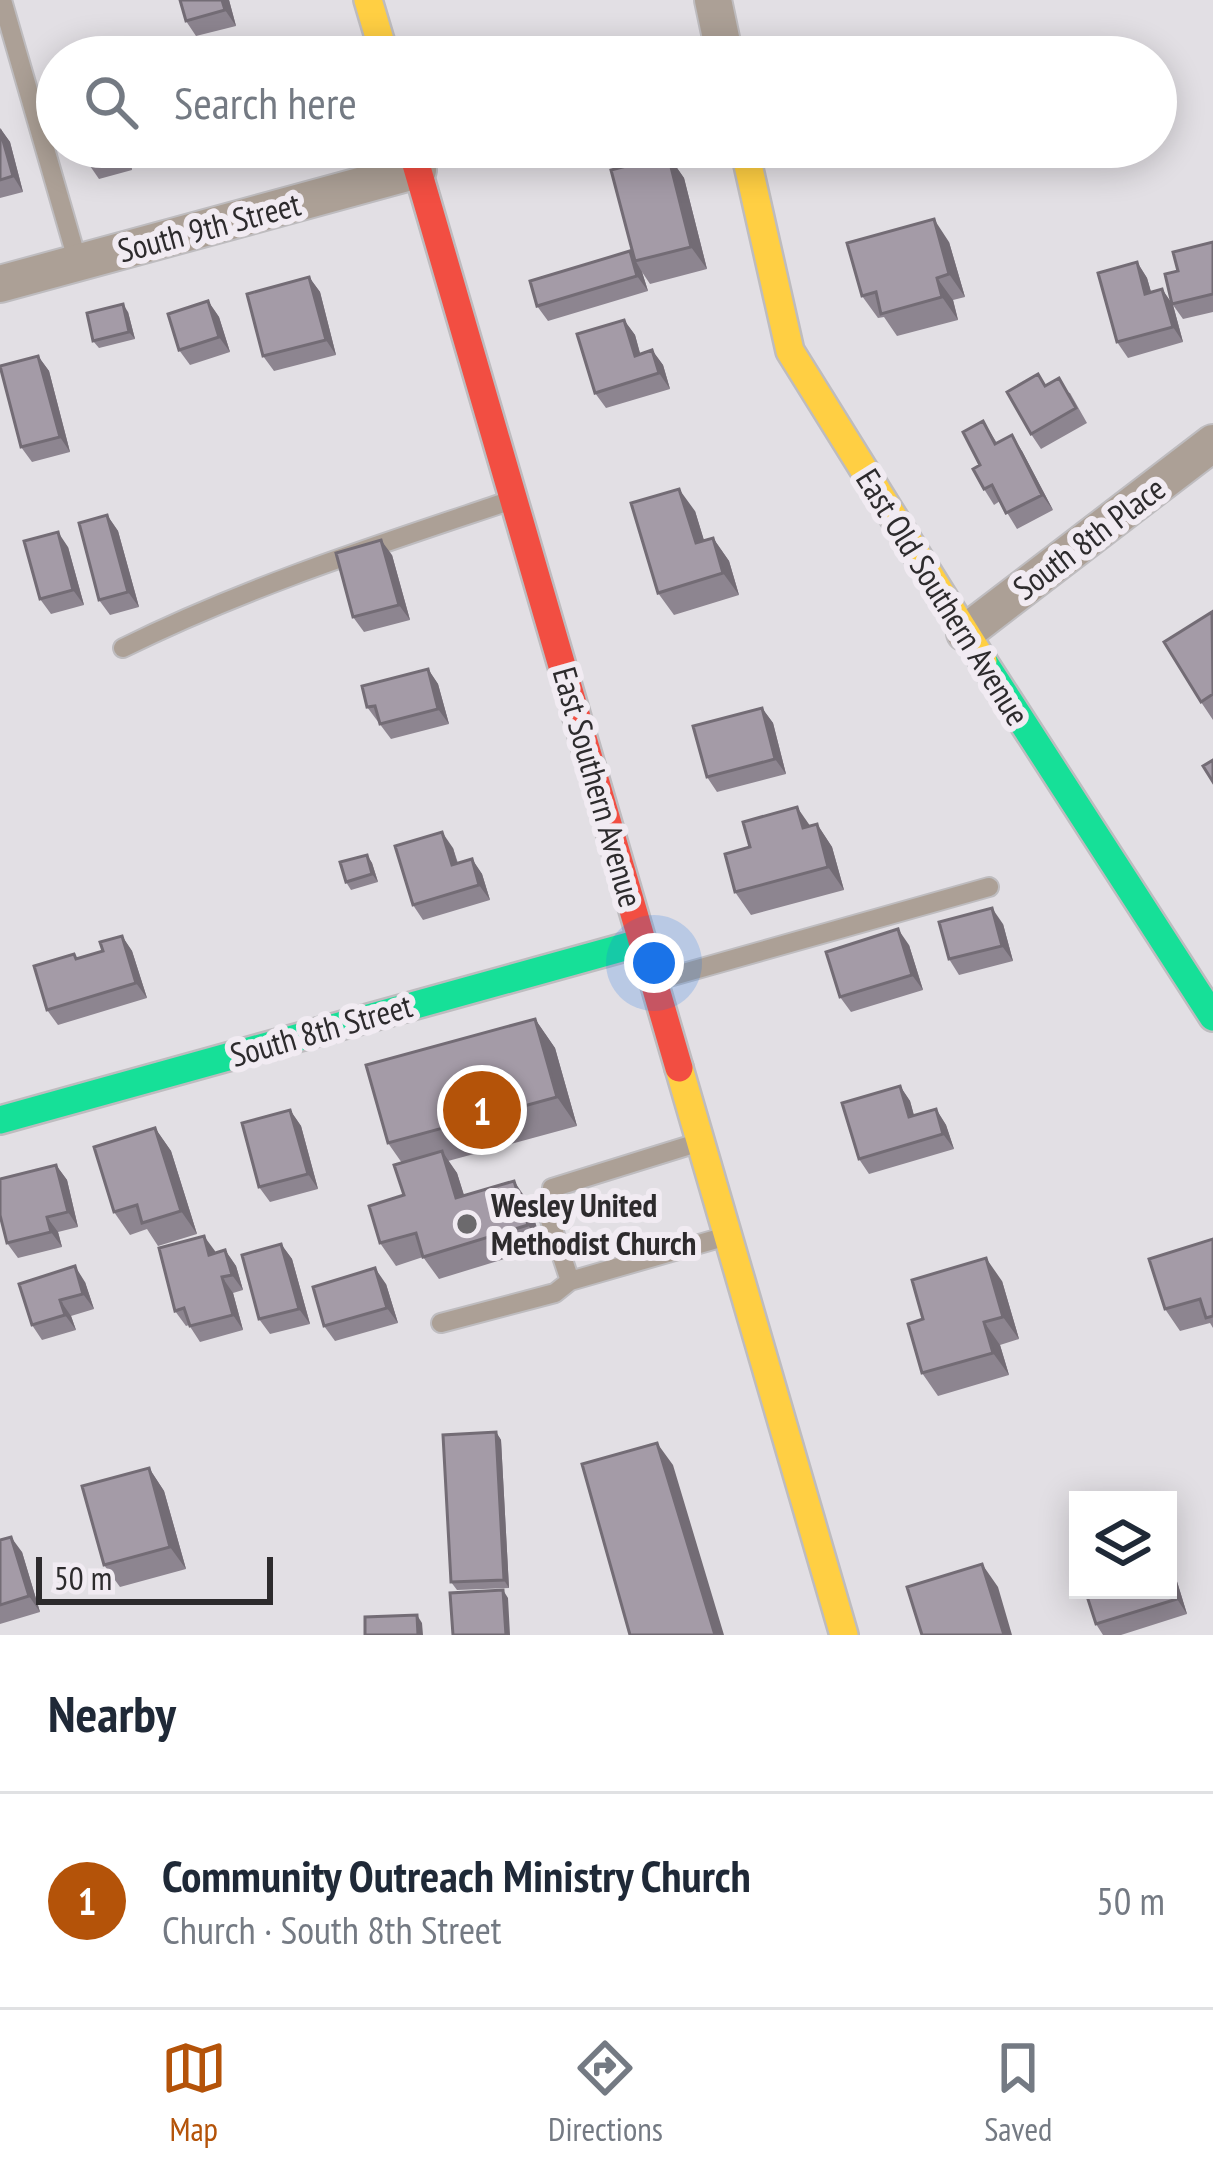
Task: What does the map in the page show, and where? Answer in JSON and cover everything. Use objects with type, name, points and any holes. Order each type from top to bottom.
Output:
[{"type":"street","points":[[368,0],[379,36]]},
{"type":"street","points":[[713,0],[721,36]]},
{"type":"street","name":"South 9th Street","points":[[0,284],[385,168]]},
{"type":"street","name":"East Southern Avenue","points":[[417,168],[844,1635]]},
{"type":"street","name":"East Old Southern Avenue","points":[[749,168],[790,351],[1213,1017]]},
{"type":"street","name":"South 8th Place","points":[[965,633],[1213,443]]},
{"type":"street","name":"South 8th Street","points":[[0,1120],[643,942]]},
{"type":"lane","points":[[2,0],[6,33],[36,129]]},
{"type":"lane","points":[[48,168],[78,263]]},
{"type":"lane","points":[[124,648],[206,608],[302,570],[514,500]]},
{"type":"lane","points":[[655,981],[989,887]]},
{"type":"lane","points":[[570,1280],[550,1220],[552,1188],[701,1142]]},
{"type":"lane","points":[[440,1324],[555,1293],[570,1280],[729,1236]]},
{"type":"building","points":[[180,0],[222,0],[225,10],[186,21]]},
{"type":"building","points":[[0,130],[13,176],[0,180]]},
{"type":"building","points":[[671,168],[691,247],[635,261],[611,170]]},
{"type":"building","points":[[934,219],[949,274],[937,278],[942,297],[881,314],[876,292],[862,296],[847,243]]},
{"type":"building","points":[[1213,242],[1213,294],[1172,304],[1165,274],[1178,271],[1173,252]]},
{"type":"building","points":[[630,251],[637,276],[537,306],[530,281]]},
{"type":"building","points":[[1137,262],[1145,294],[1162,289],[1173,327],[1117,342],[1098,273]]},
{"type":"building","points":[[309,277],[326,340],[263,356],[247,294]]},
{"type":"building","points":[[208,301],[219,337],[179,350],[168,314]]},
{"type":"building","points":[[123,304],[129,332],[93,341],[87,313]]},
{"type":"building","points":[[624,320],[635,356],[652,350],[659,373],[595,393],[577,334]]},
{"type":"building","points":[[38,356],[60,437],[21,447],[0,366]]},
{"type":"building","points":[[1038,374],[1045,386],[1059,378],[1076,408],[1031,434],[1007,392]]},
{"type":"building","points":[[983,421],[995,444],[1012,435],[1042,495],[1006,513],[992,485],[984,489],[973,469],[980,465],[963,432]]},
{"type":"building","points":[[679,489],[696,543],[713,538],[723,573],[658,593],[631,503]]},
{"type":"building","points":[[107,515],[128,592],[99,600],[79,523]]},
{"type":"building","points":[[58,532],[73,590],[40,599],[24,541]]},
{"type":"building","points":[[381,540],[399,605],[353,617],[336,553]]},
{"type":"building","points":[[1212,612],[1213,694],[1201,702],[1164,642]]},
{"type":"building","points":[[428,669],[438,709],[380,724],[375,706],[367,707],[362,686]]},
{"type":"building","points":[[762,708],[775,759],[707,777],[693,726]]},
{"type":"building","points":[[1213,760],[1213,782],[1203,766]]},
{"type":"building","points":[[797,807],[803,828],[817,824],[828,867],[735,892],[725,854],[750,847],[743,822]]},
{"type":"building","points":[[442,832],[452,865],[472,859],[479,885],[413,905],[395,846]]},
{"type":"building","points":[[367,855],[372,874],[346,882],[340,862]]},
{"type":"building","points":[[992,908],[1002,946],[949,959],[939,922]]},
{"type":"building","points":[[898,929],[912,975],[840,997],[826,952]]},
{"type":"building","points":[[122,936],[136,983],[47,1010],[34,966],[103,951],[100,942]]},
{"type":"building","points":[[535,1019],[557,1097],[388,1143],[366,1065]]},
{"type":"building","points":[[900,1086],[909,1117],[936,1109],[943,1134],[859,1159],[842,1103]]},
{"type":"building","points":[[290,1110],[308,1174],[259,1187],[242,1123]]},
{"type":"building","points":[[155,1128],[181,1211],[142,1223],[137,1205],[114,1212],[94,1147]]},
{"type":"building","points":[[442,1151],[456,1198],[514,1181],[528,1225],[423,1257],[416,1233],[380,1243],[369,1206],[404,1195],[394,1165]]},
{"type":"building","points":[[56,1165],[68,1212],[47,1217],[51,1232],[7,1243],[0,1215],[0,1179]]},
{"type":"building","points":[[204,1236],[209,1255],[225,1250],[232,1275],[222,1277],[233,1315],[190,1326],[184,1308],[175,1311],[159,1248]]},
{"type":"building","points":[[1213,1239],[1213,1316],[1206,1318],[1200,1299],[1165,1309],[1149,1259]]},
{"type":"building","points":[[281,1244],[299,1309],[259,1319],[242,1255]]},
{"type":"building","points":[[986,1258],[1003,1317],[984,1322],[993,1353],[922,1373],[908,1324],[923,1319],[912,1280]]},
{"type":"building","points":[[75,1266],[83,1294],[60,1300],[65,1315],[32,1325],[19,1284]]},
{"type":"building","points":[[375,1268],[387,1308],[324,1326],[313,1287]]},
{"type":"building","points":[[496,1432],[504,1580],[451,1582],[443,1435]]},
{"type":"building","points":[[657,1443],[715,1635],[630,1635],[582,1464]]},
{"type":"building","points":[[149,1468],[170,1547],[104,1565],[82,1486]]},
{"type":"building","points":[[11,1537],[29,1596],[0,1605],[0,1540]]},
{"type":"building","points":[[982,1564],[1004,1635],[922,1635],[907,1587]]},
{"type":"building","points":[[503,1590],[506,1635],[453,1635],[450,1593]]},
{"type":"building","points":[[1088,1599],[1177,1599],[1096,1624]]},
{"type":"building","points":[[417,1615],[418,1635],[365,1635],[365,1617]]},
{"type":"traffic: fast","points":[[983,661],[1213,1017]]},
{"type":"traffic: fast","points":[[0,1120],[643,942]]},
{"type":"traffic: slow","points":[[368,0],[379,36]]},
{"type":"traffic: slow","points":[[749,168],[790,351],[983,661]]},
{"type":"traffic: slow","points":[[679,1068],[844,1635]]},
{"type":"traffic: jam","points":[[417,168],[679,1068]]},
{"type":"place","name":"Community Outreach Ministry Church","points":[[482,1110]]},
{"type":"place","name":"Wesley United Methodist Church","points":[[467,1224]]}]
